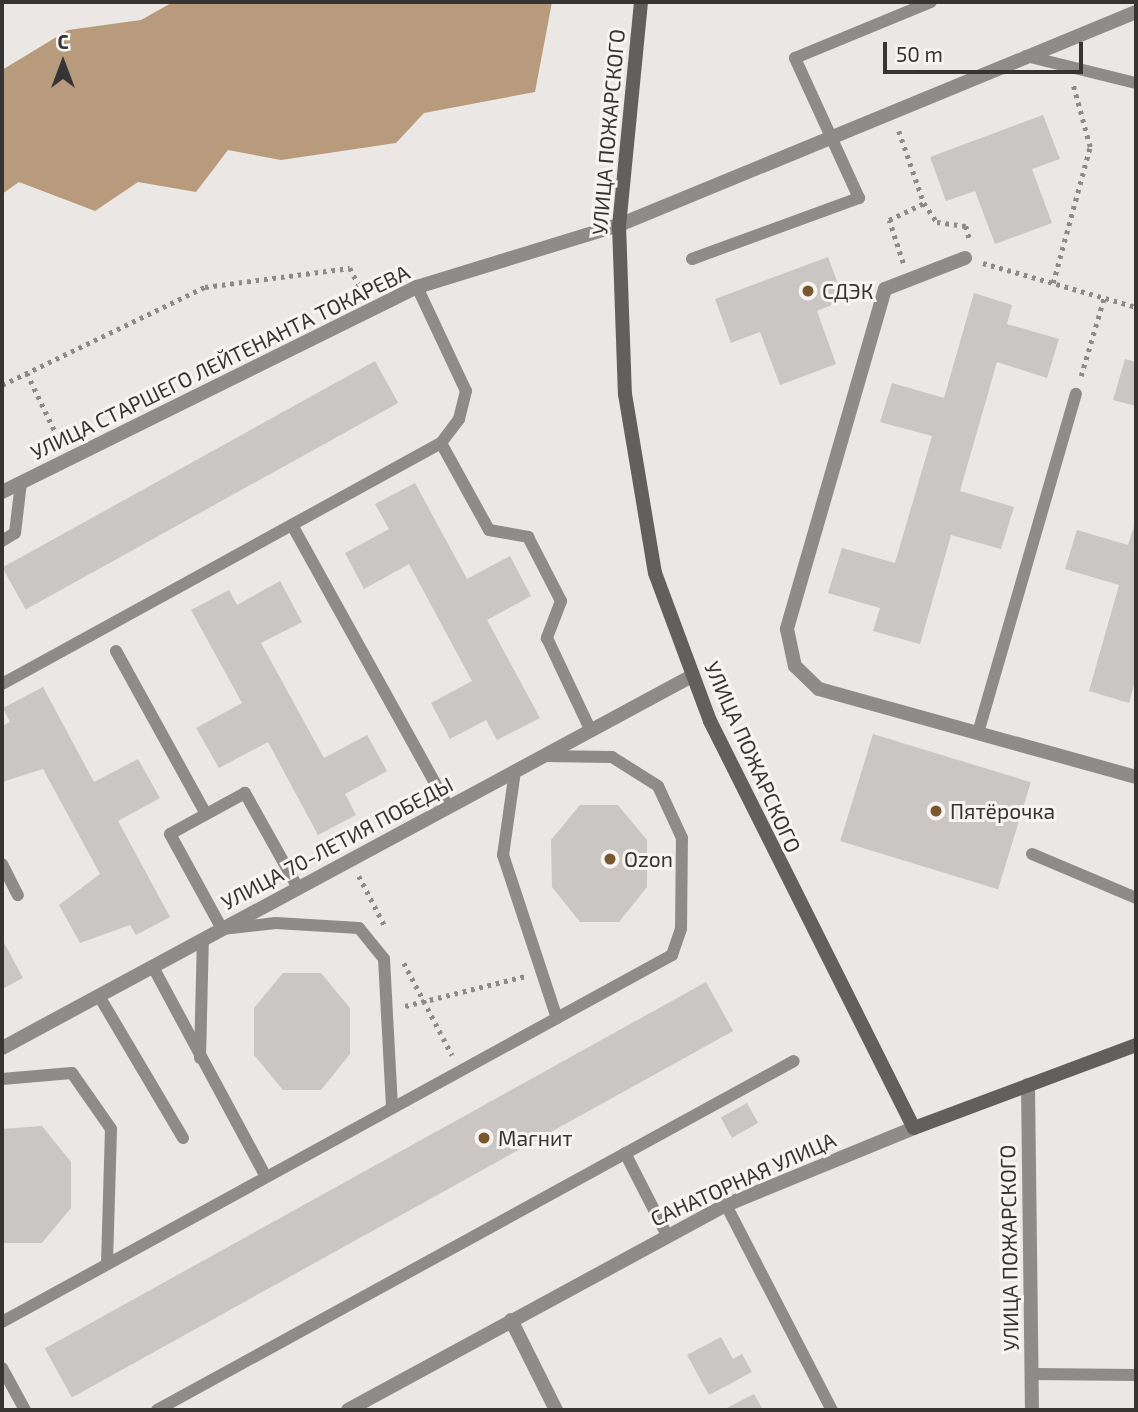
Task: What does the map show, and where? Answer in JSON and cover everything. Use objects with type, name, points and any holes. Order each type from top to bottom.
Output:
[{"type":"street","name":"УЛИЦА ПОЖАРСКОГО","points":[[641,2],[619,225],[631,459],[655,573],[692,676],[793,894],[914,1128]]},
{"type":"street","name":"УЛИЦА СТАРШЕГО ЛЕЙТЕНАНТА ТОКАРЕВА","points":[[2,492],[417,287],[619,225],[831,133],[1136,12]]},
{"type":"street","points":[[970,260],[885,289],[787,629],[795,666],[819,689],[1136,777]]},
{"type":"street","name":"УЛИЦА 70-ЛЕТИЯ ПОБЕДЫ","points":[[2,1048],[692,676]]},
{"type":"street","name":"САНАТОРНАЯ УЛИЦА","points":[[348,1410],[726,1205],[914,1128],[1136,1045]]},
{"type":"street","name":"УЛИЦА ПОЖАРСКОГО","points":[[1028,1085],[1032,1410]]},
{"type":"street","points":[[511,1320],[556,1410]]},
{"type":"lane","points":[[692,259],[859,198],[795,58],[931,2]]},
{"type":"lane","points":[[1026,56],[1136,83]]},
{"type":"lane","points":[[2,684],[441,443],[459,419],[466,390],[417,287]]},
{"type":"lane","points":[[978,733],[1076,394]]},
{"type":"lane","points":[[441,443],[489,530],[528,537],[534,548],[561,601],[547,638],[591,731]]},
{"type":"lane","points":[[2,541],[15,533],[21,483]]},
{"type":"lane","points":[[292,524],[448,807]]},
{"type":"lane","points":[[116,651],[206,814]]},
{"type":"lane","points":[[2,1322],[671,955],[681,929],[682,838],[658,786],[612,757],[544,755]]},
{"type":"lane","points":[[515,771],[503,855],[557,1018]]},
{"type":"lane","points":[[298,888],[245,793],[170,834],[222,929],[276,923],[359,928],[384,959],[392,1108]]},
{"type":"lane","points":[[1032,854],[1136,898]]},
{"type":"lane","points":[[2,864],[18,895]]},
{"type":"lane","points":[[200,1061],[203,939]]},
{"type":"lane","points":[[153,967],[200,1061],[266,1177]]},
{"type":"lane","points":[[99,996],[183,1138]]},
{"type":"lane","points":[[157,1410],[794,1060]]},
{"type":"lane","points":[[2,1079],[72,1073],[111,1129],[107,1264]]},
{"type":"lane","points":[[625,1153],[667,1235]]},
{"type":"lane","points":[[726,1205],[832,1410]]},
{"type":"lane","points":[[2,1368],[25,1410]]},
{"type":"lane","points":[[1031,1374],[1136,1375]]},
{"type":"path","points":[[1053,283],[1090,147],[1068,66]]},
{"type":"path","points":[[891,110],[923,203],[937,222],[966,226],[970,260],[1136,307]]},
{"type":"path","points":[[908,280],[889,220],[923,203]]},
{"type":"path","points":[[2,386],[205,287],[350,268],[370,310]]},
{"type":"path","points":[[1076,394],[1104,298]]},
{"type":"path","points":[[27,373],[68,460]]},
{"type":"path","points":[[387,1010],[540,972]]},
{"type":"shaded area","points":[[173,2],[552,2],[535,92],[424,113],[396,143],[281,160],[228,150],[196,192],[138,182],[95,211],[19,182],[2,194],[2,70],[68,30],[141,20]]},
{"type":"building","points":[[1043,115],[1060,159],[1032,169],[1052,223],[995,244],[975,191],[946,201],[930,157]]},
{"type":"building","points":[[828,257],[844,300],[817,311],[836,364],[780,385],[760,332],[731,343],[715,299]]},
{"type":"building","points":[[974,293],[1012,305],[1007,324],[1059,339],[1047,378],[997,362],[960,491],[1014,507],[1001,549],[951,535],[920,644],[873,631],[880,608],[828,593],[842,548],[895,563],[932,436],[880,422],[892,383],[944,398]]},
{"type":"building","points":[[1125,359],[1136,362],[1136,406],[1113,400]]},
{"type":"building","points":[[375,361],[398,403],[26,610],[2,568]]},
{"type":"building","points":[[415,483],[467,579],[510,556],[531,596],[487,620],[540,718],[497,740],[486,720],[450,739],[431,703],[472,681],[409,564],[364,589],[345,553],[389,529],[375,504]]},
{"type":"building","points":[[1136,520],[1136,678],[1129,703],[1089,691],[1119,585],[1065,569],[1077,530],[1128,545]]},
{"type":"building","points":[[280,581],[302,622],[261,643],[324,758],[367,735],[387,771],[345,794],[356,815],[318,835],[268,742],[219,768],[196,728],[242,703],[191,610],[229,590],[237,605]]},
{"type":"building","points":[[43,687],[94,782],[138,759],[160,798],[118,821],[170,917],[136,935],[130,925],[80,943],[59,905],[100,874],[43,769],[2,782],[2,726],[10,722],[3,708]]},
{"type":"building","name":"Пятёрочка","points":[[873,734],[1031,782],[998,889],[840,841]]},
{"type":"building","points":[[580,805],[618,805],[647,840],[647,887],[619,922],[580,922],[552,887],[551,840]]},
{"type":"building","points":[[2,939],[23,978],[2,989]]},
{"type":"building","points":[[283,973],[321,973],[350,1008],[350,1054],[321,1090],[283,1090],[254,1055],[254,1008]]},
{"type":"building","points":[[706,982],[733,1031],[72,1397],[45,1349]]},
{"type":"building","points":[[747,1103],[758,1123],[732,1138],[721,1118]]},
{"type":"building","points":[[42,1126],[71,1162],[71,1208],[42,1243],[4,1243],[2,1129]]},
{"type":"building","points":[[721,1337],[733,1359],[742,1354],[752,1372],[709,1395],[687,1355]]},
{"type":"building","points":[[754,1394],[763,1410],[723,1410]]},
{"type":"place","name":"СДЭК","points":[[808,291]]},
{"type":"place","name":"Пятёрочка","points":[[936,811]]},
{"type":"place","name":"Ozon","points":[[610,859]]},
{"type":"place","name":"Магнит","points":[[484,1138]]}]
